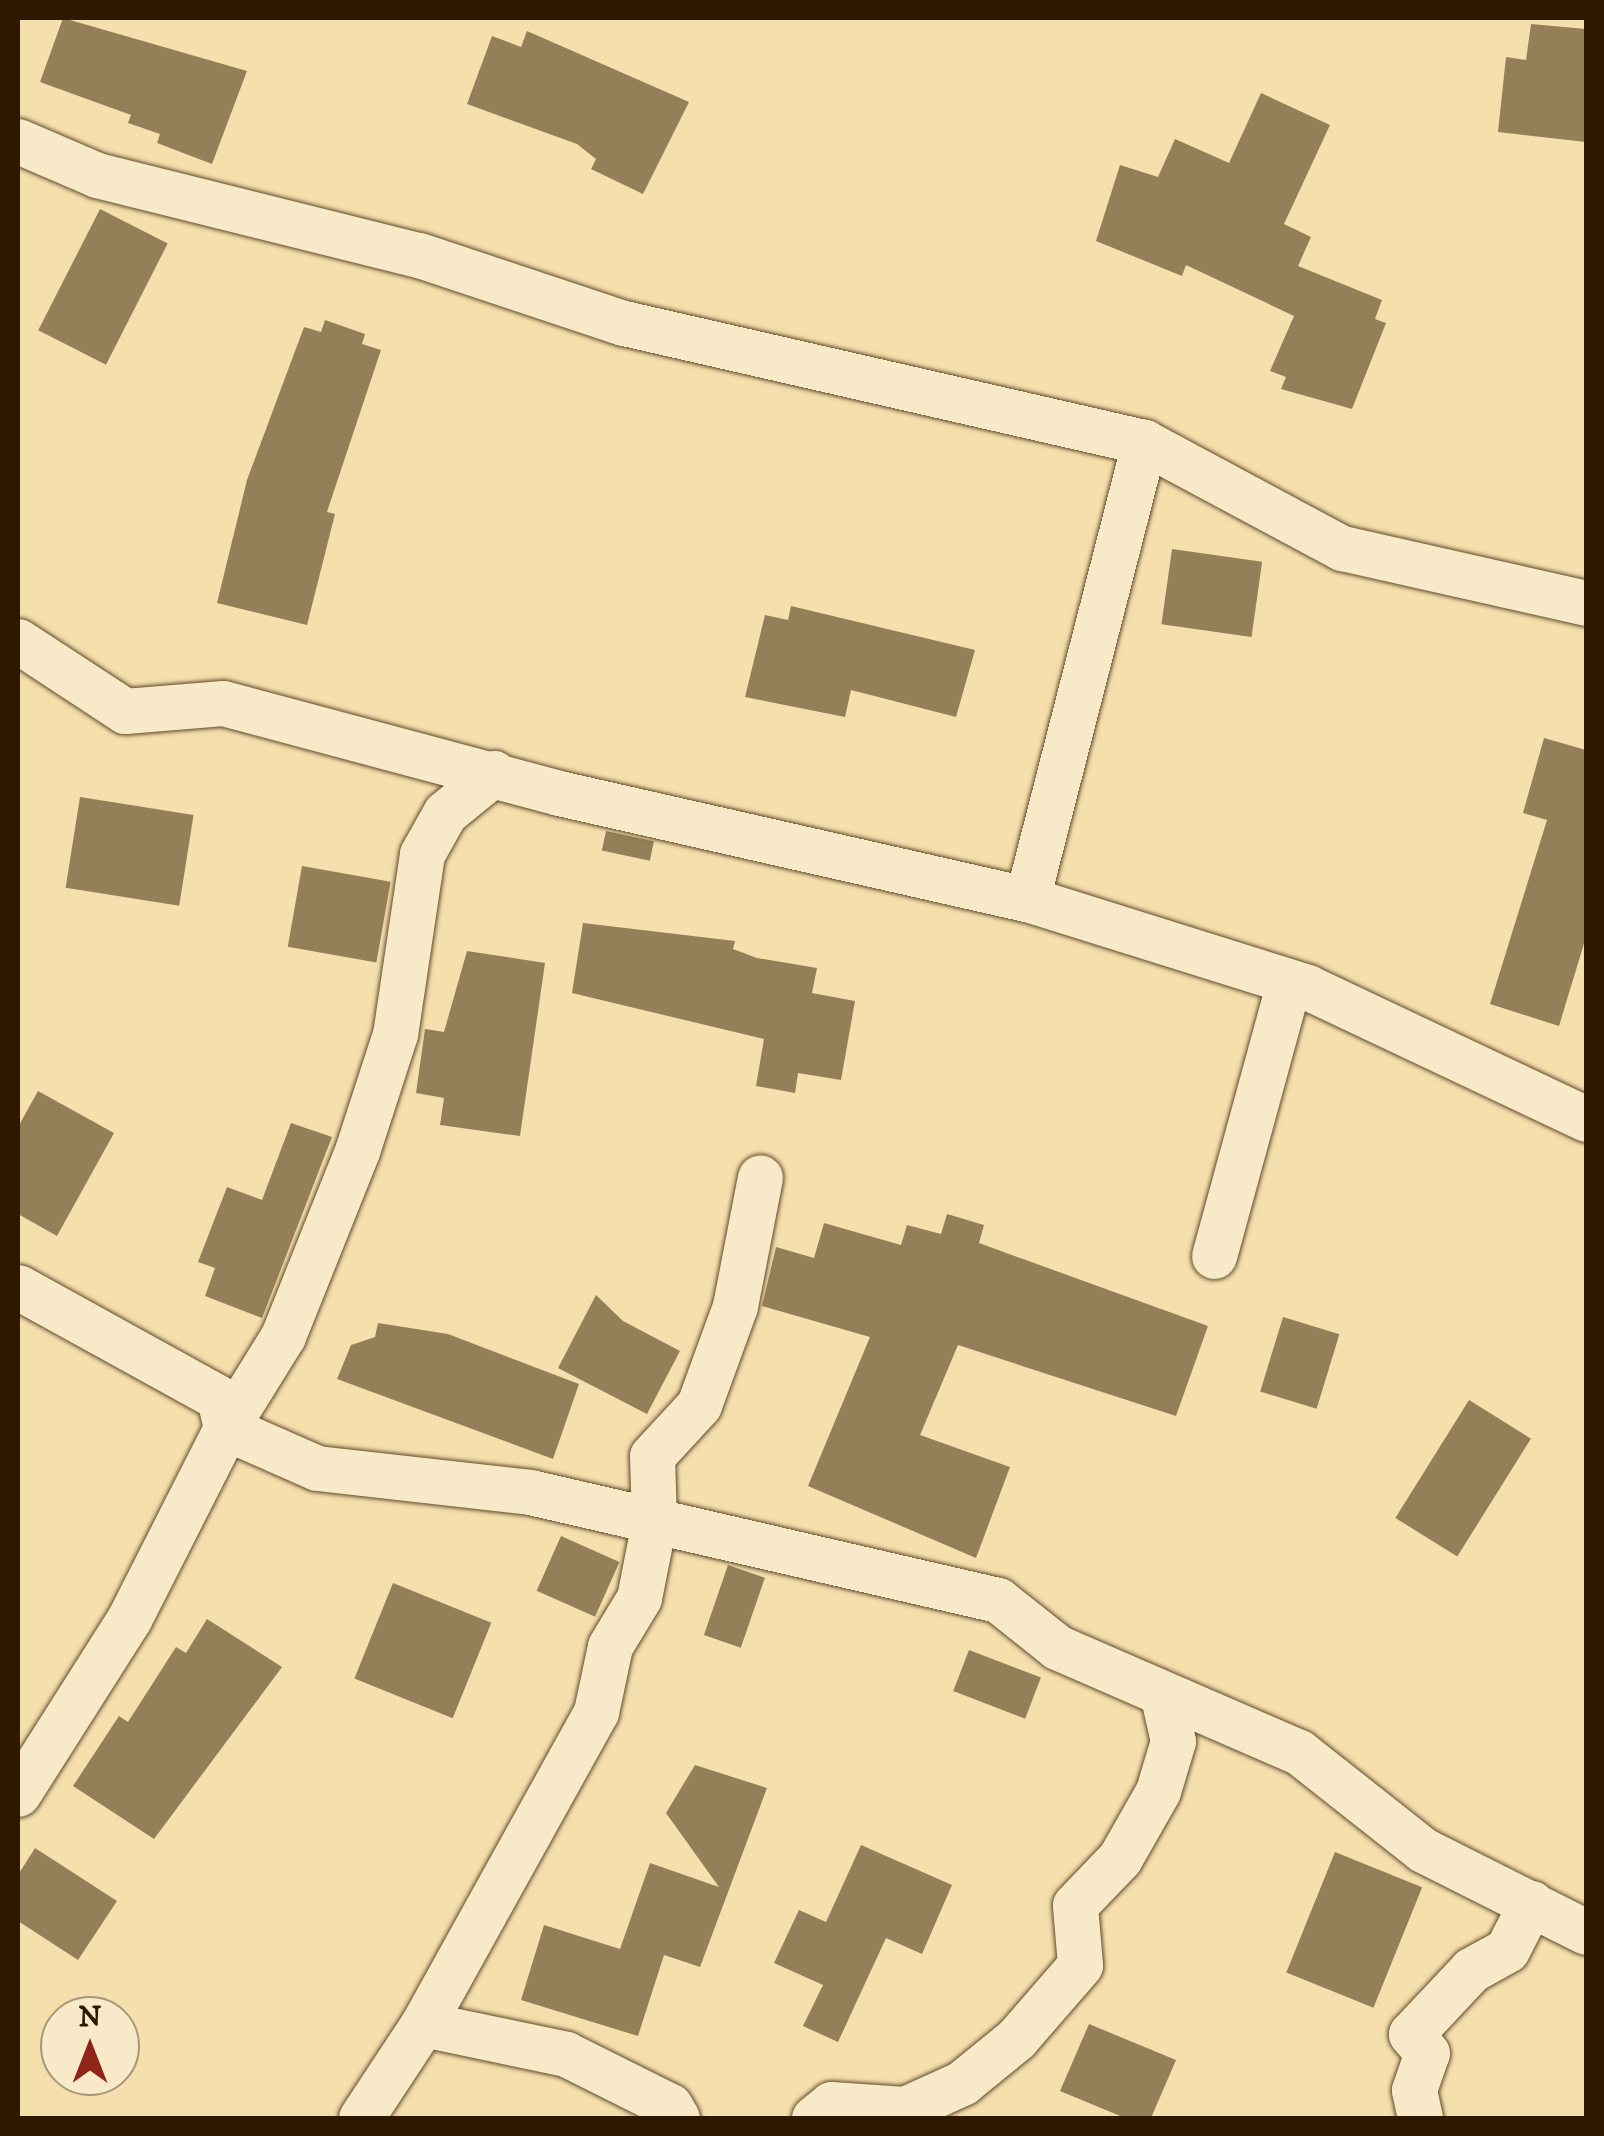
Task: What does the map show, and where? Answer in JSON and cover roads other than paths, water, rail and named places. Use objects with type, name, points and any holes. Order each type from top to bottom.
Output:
[{"type":"street","points":[[18,140],[97,175],[420,255],[624,323],[1144,442],[1342,548],[1586,603]]},
{"type":"street","points":[[1028,899],[1144,442]]},
{"type":"street","points":[[18,641],[124,710],[223,703],[494,773],[1028,899],[1289,982],[1586,1119]]},
{"type":"street","points":[[18,1794],[129,1620],[226,1428],[282,1336],[357,1151],[394,1034],[422,854],[445,813],[494,773]]},
{"type":"street","points":[[1214,1256],[1289,982]]},
{"type":"street","points":[[361,2118],[423,2024],[596,1712],[610,1646],[639,1598],[654,1522],[652,1456],[699,1405],[735,1306],[760,1177]]},
{"type":"street","points":[[18,1287],[219,1398],[226,1428]]},
{"type":"street","points":[[226,1428],[317,1468],[530,1492],[654,1522],[738,1534],[998,1600],[1057,1647],[1299,1752],[1423,1850],[1586,1932]]},
{"type":"street","points":[[814,2118],[831,2104],[905,2109],[962,2083],[1016,2039],[1080,1965],[1075,1905],[1120,1858],[1158,1791],[1173,1741],[1164,1696]]},
{"type":"street","points":[[1420,2118],[1414,2090],[1427,2053],[1412,2034],[1471,1970],[1507,1950],[1532,1903]]},
{"type":"street","points":[[423,2024],[566,2054],[670,2106],[677,2118]]}]
